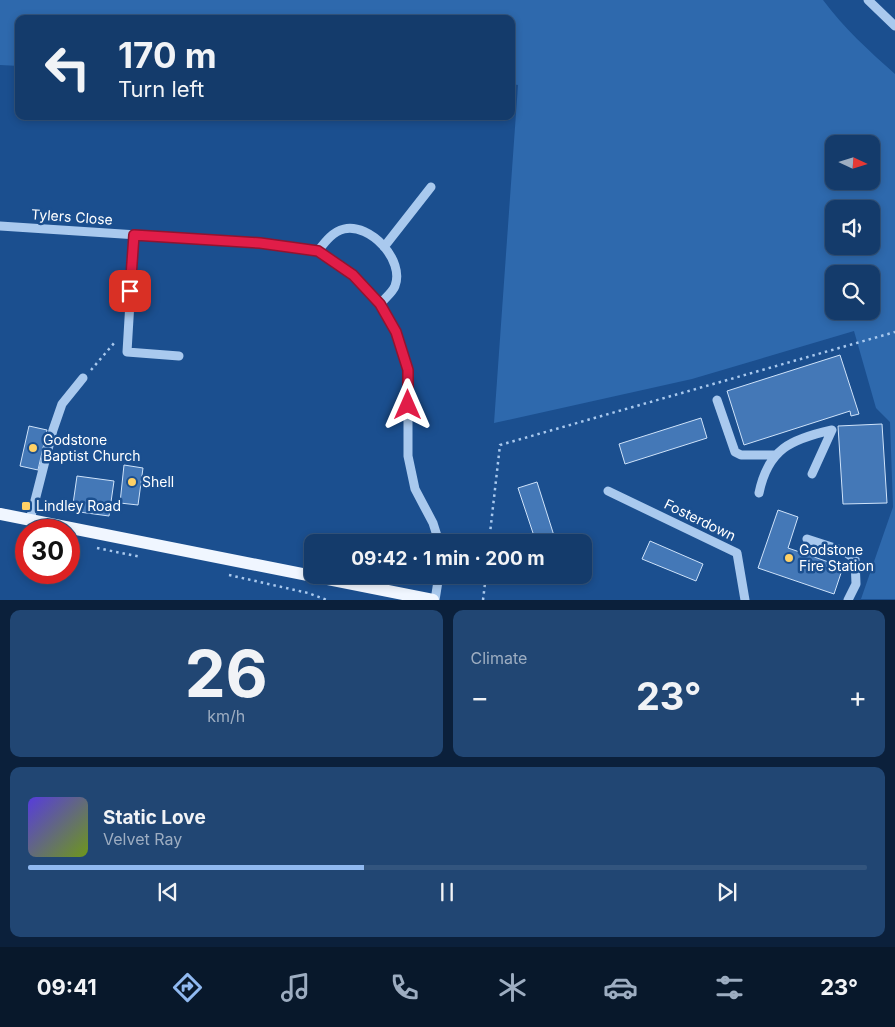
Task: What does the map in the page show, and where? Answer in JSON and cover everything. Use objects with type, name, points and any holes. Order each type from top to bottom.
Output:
[{"type":"main road","points":[[0,514],[25,519]]},
{"type":"main road","points":[[80,530],[434,600]]},
{"type":"street","points":[[868,0],[895,26]]},
{"type":"street","points":[[384,246],[431,188]]},
{"type":"street","name":"Tylers Close","points":[[0,226],[260,243],[318,251],[353,275],[380,304],[396,332],[408,370],[408,456],[415,489],[433,523],[436,534]]},
{"type":"street","points":[[318,251],[329,236],[344,229],[366,232],[384,246],[396,268],[395,286],[380,304]]},
{"type":"street","points":[[134,235],[127,352],[179,356]]},
{"type":"street","points":[[30,519],[52,430],[62,404],[83,378]]},
{"type":"street","points":[[717,400],[735,452],[741,455],[776,455]]},
{"type":"street","points":[[759,493],[764,472],[776,455],[802,438],[832,430],[812,474]]},
{"type":"street","name":"Fosterdown","points":[[608,491],[737,553],[745,600]]},
{"type":"street","points":[[807,539],[844,551],[855,559],[856,584],[848,600]]},
{"type":"street","points":[[434,600],[437,584]]},
{"type":"path","points":[[83,378],[128,328]]},
{"type":"path","points":[[490,534],[500,445],[895,332]]},
{"type":"path","points":[[94,548],[149,558]]},
{"type":"path","points":[[228,574],[308,593],[327,600]]},
{"type":"path","points":[[483,600],[485,584]]},
{"type":"shaded area","points":[[0,0],[823,0],[857,39],[895,74],[895,599],[861,599],[893,507],[890,422],[876,408],[854,331],[692,379],[494,423],[518,85],[515,85],[515,15],[15,15],[15,66],[0,65]]},
{"type":"building","points":[[840,355],[859,414],[851,416],[850,411],[744,445],[727,391]]},
{"type":"building","points":[[701,418],[707,438],[625,464],[619,444]]},
{"type":"building","points":[[882,424],[887,503],[843,504],[838,426]]},
{"type":"building","name":"Godstone Baptist Church","points":[[29,426],[47,430],[38,470],[20,466]]},
{"type":"building","name":"Shell","points":[[124,465],[143,468],[138,505],[120,503]]},
{"type":"building","points":[[77,476],[114,481],[109,516],[72,511]]},
{"type":"building","points":[[537,482],[553,534],[533,534],[518,488]]},
{"type":"building","name":"Godstone Fire Station","points":[[778,510],[798,517],[788,548],[843,567],[834,594],[758,568]]},
{"type":"building","points":[[650,541],[703,564],[696,581],[642,559]]},
{"type":"place","name":"Godstone Baptist Church","points":[[33,448]]},
{"type":"place","name":"Shell","points":[[132,482]]},
{"type":"place","name":"Lindley Road","points":[[26,506]]},
{"type":"place","name":"Godstone Fire Station","points":[[789,558]]},
{"type":"route","points":[[130,291],[134,235],[260,243],[318,251],[353,275],[380,304],[396,332],[408,370],[408,405]]}]
